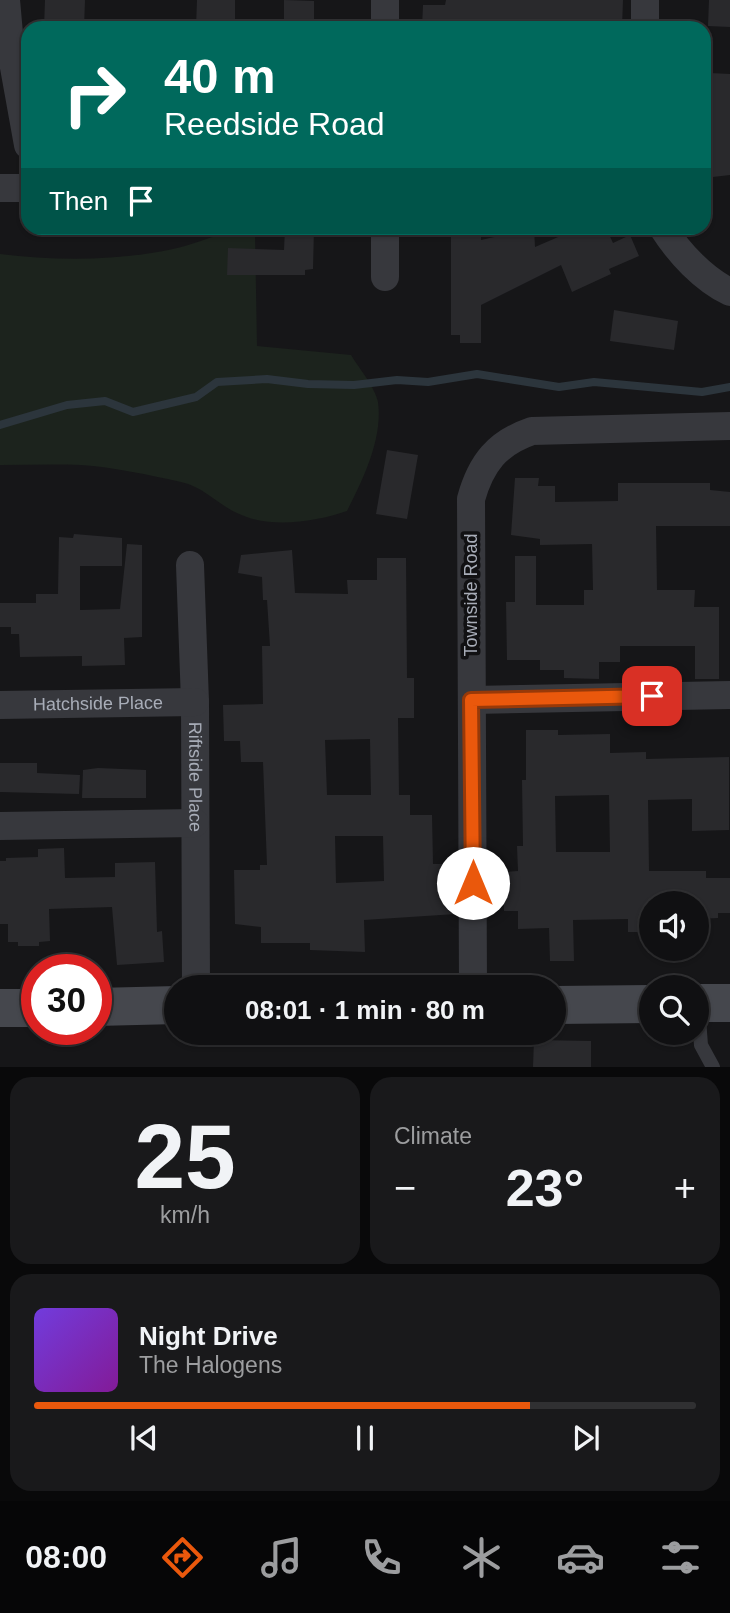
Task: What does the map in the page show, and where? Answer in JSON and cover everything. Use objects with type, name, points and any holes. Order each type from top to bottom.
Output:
[{"type":"street","points":[[6,0],[21,73]]},
{"type":"street","points":[[385,0],[385,21]]},
{"type":"street","points":[[645,0],[645,21]]},
{"type":"street","points":[[0,188],[21,188]]},
{"type":"street","points":[[385,235],[385,277]]},
{"type":"street","points":[[668,235],[676,248],[718,286],[730,292]]},
{"type":"street","name":"Townside Road","points":[[473,975],[471,499],[488,457],[512,438],[532,431],[730,426]]},
{"type":"street","name":"Riftside Place","points":[[190,565],[195,702],[196,975]]},
{"type":"street","points":[[471,700],[730,695]]},
{"type":"street","name":"Hatchside Place","points":[[0,705],[195,702]]},
{"type":"street","points":[[0,826],[195,823]]},
{"type":"street","points":[[566,1005],[639,1004]]},
{"type":"street","points":[[112,1007],[164,1005]]},
{"type":"street","points":[[0,1009],[21,1008]]},
{"type":"lane","points":[[701,1045],[713,1067]]},
{"type":"shaded area","points":[[255,235],[257,346],[351,355],[376,396],[379,416],[375,444],[347,511],[307,521],[263,521],[237,513],[189,484],[118,469],[81,465],[0,465],[0,254],[65,259],[109,258],[173,249],[215,236]]},
{"type":"building","points":[[45,0],[85,0],[84,21],[44,21]]},
{"type":"building","points":[[197,0],[235,0],[235,21],[196,21]]},
{"type":"building","points":[[284,0],[314,1],[314,21],[284,21]]},
{"type":"building","points":[[446,0],[623,0],[622,21],[422,21],[423,5],[445,5]]},
{"type":"building","points":[[709,0],[730,0],[730,27],[711,26],[711,21],[708,21]]},
{"type":"building","points":[[711,73],[730,74],[730,175],[711,177]]},
{"type":"building","points":[[285,235],[314,235],[313,269],[305,270],[305,275],[227,275],[228,248],[284,250]]},
{"type":"building","points":[[451,235],[481,235],[481,240],[503,235],[534,235],[535,247],[563,235],[609,235],[613,243],[630,235],[639,256],[609,269],[611,274],[572,292],[561,265],[481,305],[481,343],[460,343],[460,335],[451,335]]},
{"type":"building","points":[[614,310],[678,321],[674,350],[610,341]]},
{"type":"building","points":[[387,450],[418,455],[407,519],[376,514]]},
{"type":"building","points":[[515,478],[539,478],[538,486],[555,486],[555,502],[618,501],[618,483],[710,483],[710,490],[730,492],[730,526],[656,526],[657,590],[695,590],[694,607],[719,607],[719,679],[695,679],[695,646],[620,646],[620,662],[599,662],[599,679],[564,678],[564,670],[540,670],[540,660],[507,660],[506,602],[515,602],[515,556],[536,556],[536,605],[584,605],[584,590],[593,590],[592,544],[540,545],[540,539],[511,535]]},
{"type":"building","points":[[74,534],[122,538],[122,566],[80,566],[80,610],[120,609],[127,544],[142,545],[142,637],[124,638],[125,665],[82,666],[82,656],[20,657],[19,634],[11,634],[11,627],[0,627],[0,603],[36,603],[36,594],[58,594],[59,537],[73,538]]},
{"type":"building","points":[[292,550],[295,593],[348,594],[347,580],[377,580],[377,558],[406,558],[407,678],[414,678],[414,718],[398,718],[399,795],[410,795],[410,815],[432,815],[433,864],[456,864],[456,914],[364,920],[365,952],[310,950],[310,943],[261,943],[261,927],[235,924],[234,870],[260,870],[260,865],[267,865],[263,762],[241,762],[240,741],[224,741],[223,705],[263,704],[262,646],[270,646],[267,600],[263,600],[262,577],[238,573],[241,555]],"holes":[[[370,739],[371,795],[327,795],[325,740]],[[335,836],[383,836],[384,881],[336,883]]]},
{"type":"building","points":[[526,730],[558,730],[558,735],[610,734],[610,753],[646,752],[646,759],[729,757],[729,830],[692,831],[692,799],[648,800],[649,871],[706,871],[706,878],[730,878],[730,913],[718,913],[718,918],[709,918],[709,891],[639,891],[639,932],[628,932],[628,919],[573,920],[574,961],[550,961],[549,928],[518,929],[518,911],[504,911],[503,872],[518,871],[517,846],[523,846],[522,780],[526,780]],"holes":[[[609,795],[610,852],[556,852],[555,796]]]},
{"type":"building","points":[[0,763],[37,763],[37,773],[80,775],[79,794],[0,792]]},
{"type":"building","points":[[83,770],[146,770],[146,798],[82,798]]},
{"type":"building","points":[[64,848],[65,878],[115,877],[115,863],[155,862],[157,932],[162,931],[164,962],[117,965],[112,907],[49,909],[50,941],[39,942],[39,946],[18,946],[18,942],[8,942],[8,924],[0,924],[0,861],[6,861],[6,858],[38,857],[38,849]]},
{"type":"building","points":[[566,1041],[591,1041],[591,1067],[533,1067],[534,1045],[566,1045]]},
{"type":"waterway","points":[[0,425],[67,405],[105,401],[133,412],[196,397],[217,382],[267,379],[308,384],[354,385],[397,380],[428,382],[477,374],[559,387],[594,382],[702,392],[730,387]]},
{"type":"route","points":[[473,883],[471,700],[652,696]]}]
